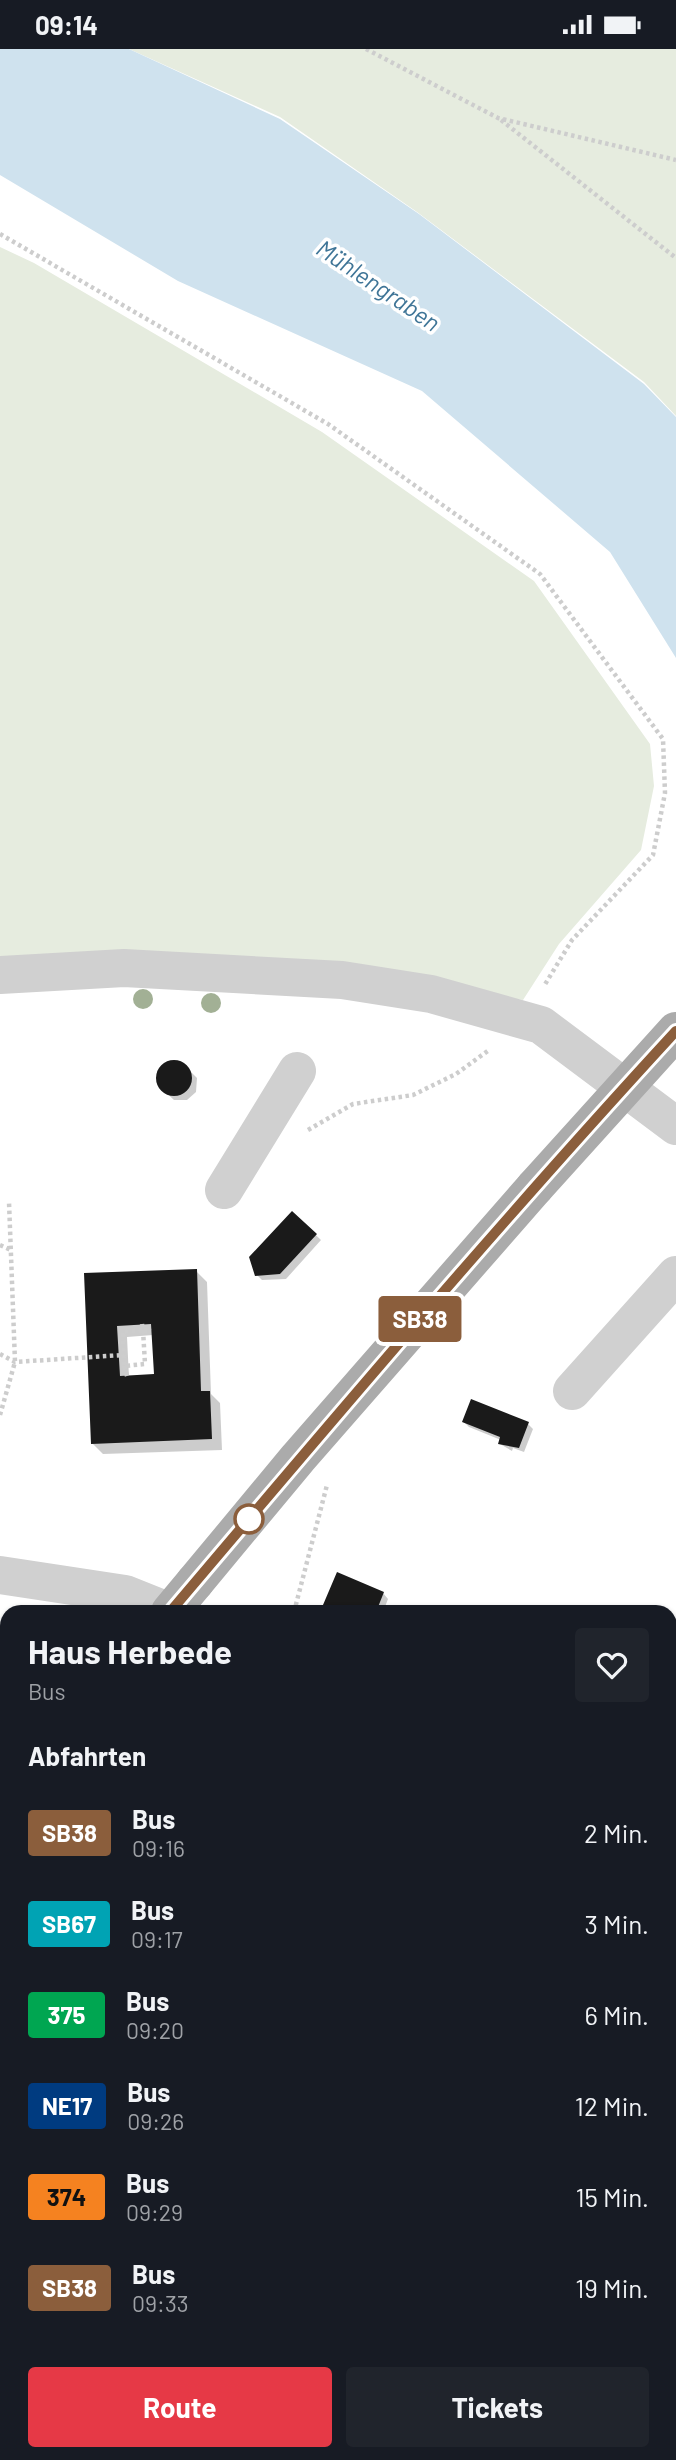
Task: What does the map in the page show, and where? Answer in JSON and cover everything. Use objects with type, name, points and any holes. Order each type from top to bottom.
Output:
[{"type":"main road","points":[[176,1605],[299,1458],[676,1031]]},
{"type":"street","points":[[0,975],[124,968],[342,980],[431,994],[541,1025],[664,1117]]},
{"type":"street","points":[[224,1190],[297,1071]]},
{"type":"street","points":[[572,1391],[676,1275]]},
{"type":"street","points":[[0,1575],[125,1594],[152,1605]]},
{"type":"path","points":[[366,49],[498,118],[676,258]]},
{"type":"path","points":[[498,118],[676,160]]},
{"type":"path","points":[[0,234],[328,424],[540,574],[663,739],[665,793],[653,855],[572,940],[519,1029],[456,1074],[413,1095],[353,1104],[308,1130]]},
{"type":"path","points":[[0,1415],[15,1362],[9,1202]]},
{"type":"path","points":[[0,1245],[11,1250]]},
{"type":"path","points":[[116,1332],[142,1327],[151,1331]]},
{"type":"path","points":[[124,1366],[145,1364],[142,1327]]},
{"type":"path","points":[[123,1332],[123,1356],[127,1376]]},
{"type":"path","points":[[0,1354],[15,1362],[123,1356]]},
{"type":"path","points":[[296,1605],[329,1487],[299,1458]]},
{"type":"shaded area","points":[[129,49],[676,49],[676,416],[644,382],[417,212],[280,117]]},
{"type":"shaded area","points":[[0,247],[34,263],[322,432],[534,581],[650,744],[654,786],[641,850],[559,944],[523,1000],[346,973],[0,958]]},
{"type":"water","name":"Mühlengraben","points":[[0,49],[129,49],[280,119],[419,214],[644,384],[676,417],[676,658],[610,552],[422,391],[178,281],[0,175]]},
{"type":"building","points":[[174,1060],[187,1065],[192,1078],[187,1091],[174,1096],[161,1091],[156,1078],[161,1065]]},
{"type":"building","points":[[292,1211],[317,1234],[280,1274],[255,1276],[249,1257]]},
{"type":"building","points":[[197,1269],[201,1391],[210,1391],[212,1439],[91,1444],[84,1273]],"holes":[[[151,1324],[154,1374],[120,1376],[117,1326]]]},
{"type":"building","points":[[471,1399],[529,1422],[519,1448],[498,1444],[500,1437],[462,1422]]},
{"type":"building","points":[[337,1572],[384,1592],[379,1605],[323,1605]]},
{"type":"bus line","name":"SB38","points":[[176,1605],[326,1426],[583,1131],[676,1031]]}]
